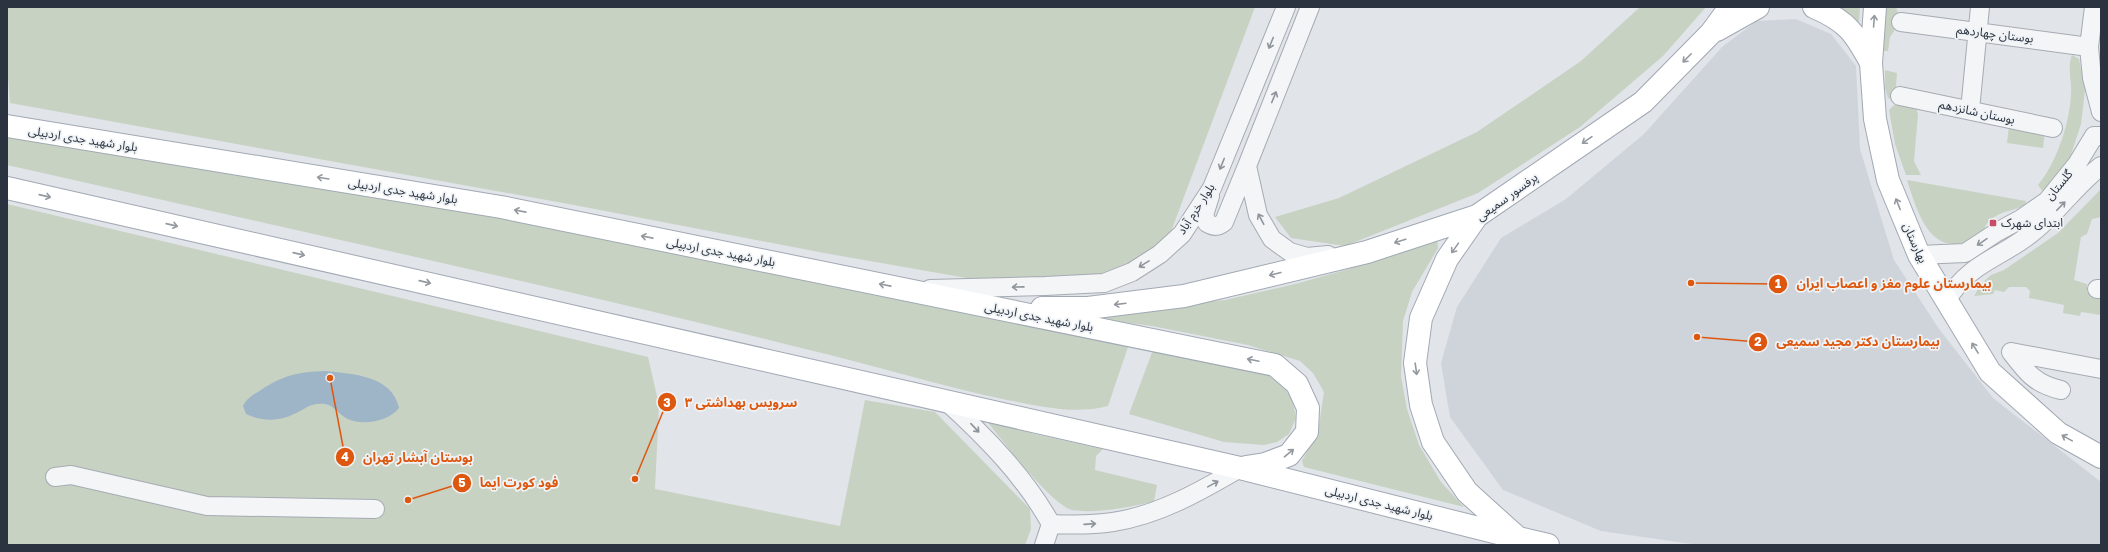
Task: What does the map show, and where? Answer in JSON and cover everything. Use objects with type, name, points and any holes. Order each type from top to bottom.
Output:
[{"type":"main road","name":"پرفسور سمیعی","points":[[1548,545],[1518,538],[1467,492],[1433,442],[1421,405],[1416,370],[1421,318],[1448,258],[1477,216],[1642,102],[1711,33],[1730,7]]},
{"type":"main road","points":[[1711,33],[1758,7]]},
{"type":"main road","points":[[1814,7],[1845,24],[1859,41],[1871,64]]},
{"type":"main road","name":"بهارستان","points":[[1875,7],[1871,64],[1875,119],[1888,180],[1918,255],[1990,372],[2058,433],[2101,457]]},
{"type":"main road","name":"بلوار شهید جدی اردبیلی","points":[[7,126],[501,207],[1275,365],[1297,384],[1308,408],[1307,432],[1289,455],[1265,464],[1240,468]]},
{"type":"main road","name":"بلوار شهید جدی اردبیلی","points":[[7,188],[1240,468],[1518,538]]},
{"type":"main road","points":[[991,308],[1088,308],[1184,296],[1367,252],[1477,216]]},
{"type":"street","name":"بلوار خرم آباد","points":[[908,289],[1045,286],[1104,282],[1132,272],[1160,254],[1182,234],[1212,188],[1286,7]]},
{"type":"street","points":[[1212,188],[1204,214],[1207,223],[1211,226],[1218,226],[1224,222],[1310,7]]},
{"type":"street","points":[[1970,110],[1980,7]]},
{"type":"street","points":[[2094,7],[2089,46],[2092,78],[2100,111],[2097,136]]},
{"type":"street","name":"بوستان چهاردهم","points":[[1901,22],[2089,46]]},
{"type":"street","name":"بوستان شانزدهم","points":[[1900,96],[2054,128]]},
{"type":"street","name":"گلستان","points":[[1918,255],[1965,253],[1997,232],[2021,219],[2047,201],[2077,164],[2097,136]]},
{"type":"street","points":[[1247,166],[1258,215],[1272,239],[1290,252],[1307,257],[1367,252]]},
{"type":"street","name":"گلستان","points":[[1946,301],[1956,286],[1974,269],[2032,233],[2058,209],[2090,174],[2101,166]]},
{"type":"street","points":[[2061,390],[2044,386],[2027,374],[2011,352],[2101,369]]},
{"type":"street","points":[[946,401],[968,421],[1021,478],[1042,507],[1051,524],[1044,545]]},
{"type":"street","points":[[1051,524],[1077,525],[1113,522],[1153,512],[1211,485],[1240,468]]},
{"type":"street","points":[[55,477],[71,475],[207,506],[375,509]]},
{"type":"shaded area","points":[[1796,19],[1831,34],[1856,66],[1860,149],[1894,260],[1939,329],[1993,398],[2101,482],[2101,545],[1699,545],[1601,531],[1503,490],[1450,417],[1441,363],[1457,307],[1501,238],[1566,199],[1644,134],[1723,46],[1757,21]]},
{"type":"green space","points":[[7,7],[1255,7],[1166,245],[1114,276],[1023,288],[824,253],[574,205],[10,103],[7,64]]},
{"type":"green space","points":[[1640,7],[1706,7],[1663,56],[1580,127],[1478,193],[1345,246],[1291,238],[1275,217],[1339,198],[1477,132],[1581,61]]},
{"type":"green space","points":[[1830,7],[1860,7],[1858,35]]},
{"type":"green space","points":[[1886,7],[1896,7],[1898,13],[1896,28],[1890,37],[1888,51],[1882,51]]},
{"type":"green space","points":[[2072,55],[2079,59],[2085,90],[2081,124],[2068,164],[2044,193],[2038,185],[2051,166],[2056,155],[2068,118],[2071,94],[2070,69]]},
{"type":"green space","points":[[1885,70],[1897,73],[1895,100],[1888,98],[1885,88]]},
{"type":"green space","points":[[1895,104],[1916,108],[1918,114],[1914,161],[1921,175],[1906,175],[1895,144],[1889,110]]},
{"type":"green space","points":[[2009,127],[2045,131],[2043,148],[2007,143]]},
{"type":"green space","points":[[7,136],[368,190],[1129,344],[1108,406],[1095,409],[1070,410],[1032,405],[961,389],[622,304],[7,165]]},
{"type":"green space","points":[[1907,180],[2026,201],[2025,206],[1994,217],[1989,221],[1983,233],[1966,242],[1952,244],[1941,241],[1931,233],[1923,222]]},
{"type":"green space","points":[[2101,189],[2101,217],[2092,219],[2087,234],[2081,237],[2074,280],[2087,284],[2087,292],[2101,296],[2101,315],[2081,312],[2080,316],[2063,313],[2064,305],[2029,298],[2030,291],[2026,287],[2009,287],[2004,292],[1995,290],[1993,294],[1974,296],[1981,284],[1991,275],[2004,270],[2058,233]]},
{"type":"green space","points":[[7,204],[648,357],[659,405],[655,489],[840,526],[865,400],[935,412],[1030,509],[1031,529],[1025,545],[7,545]]},
{"type":"green space","points":[[1437,238],[1438,248],[1412,292],[1403,321],[1401,376],[1407,409],[1419,445],[1441,482],[1464,507],[1304,467],[1302,461],[1318,432],[1324,392],[1313,373],[1300,361],[1248,345],[1152,326],[1037,311],[1159,307],[1225,300],[1295,284],[1349,269],[1413,244]]},
{"type":"green space","points":[[1153,350],[1266,373],[1283,386],[1292,398],[1296,418],[1289,434],[1277,442],[1264,445],[1224,442],[1129,414]]},
{"type":"green space","points":[[984,418],[1034,434],[1103,449],[1096,456],[1095,470],[1157,485],[1154,501],[1136,506],[1113,509],[1091,511],[1072,510],[1063,505],[1039,484]]},
{"type":"water","points":[[325,371],[358,375],[370,378],[380,383],[395,397],[399,408],[383,419],[369,422],[348,419],[342,416],[331,406],[325,404],[308,406],[288,417],[270,420],[257,418],[246,414],[243,406],[246,401],[269,385],[292,375]]},
{"type":"place","name":"ابتدای شهرک","points":[[1993,223]]},
{"type":"place","name":"بیمارستان علوم مغز و اعصاب ایران","points":[[1691,283]]},
{"type":"place","name":"بیمارستان دکتر مجید سمیعی","points":[[1697,337]]},
{"type":"place","name":"بوستان آبشار تهران","points":[[330,378]]},
{"type":"place","name":"سرویس بهداشتی ۳","points":[[635,479]]},
{"type":"place","name":"فود کورت ایما","points":[[408,500]]}]
